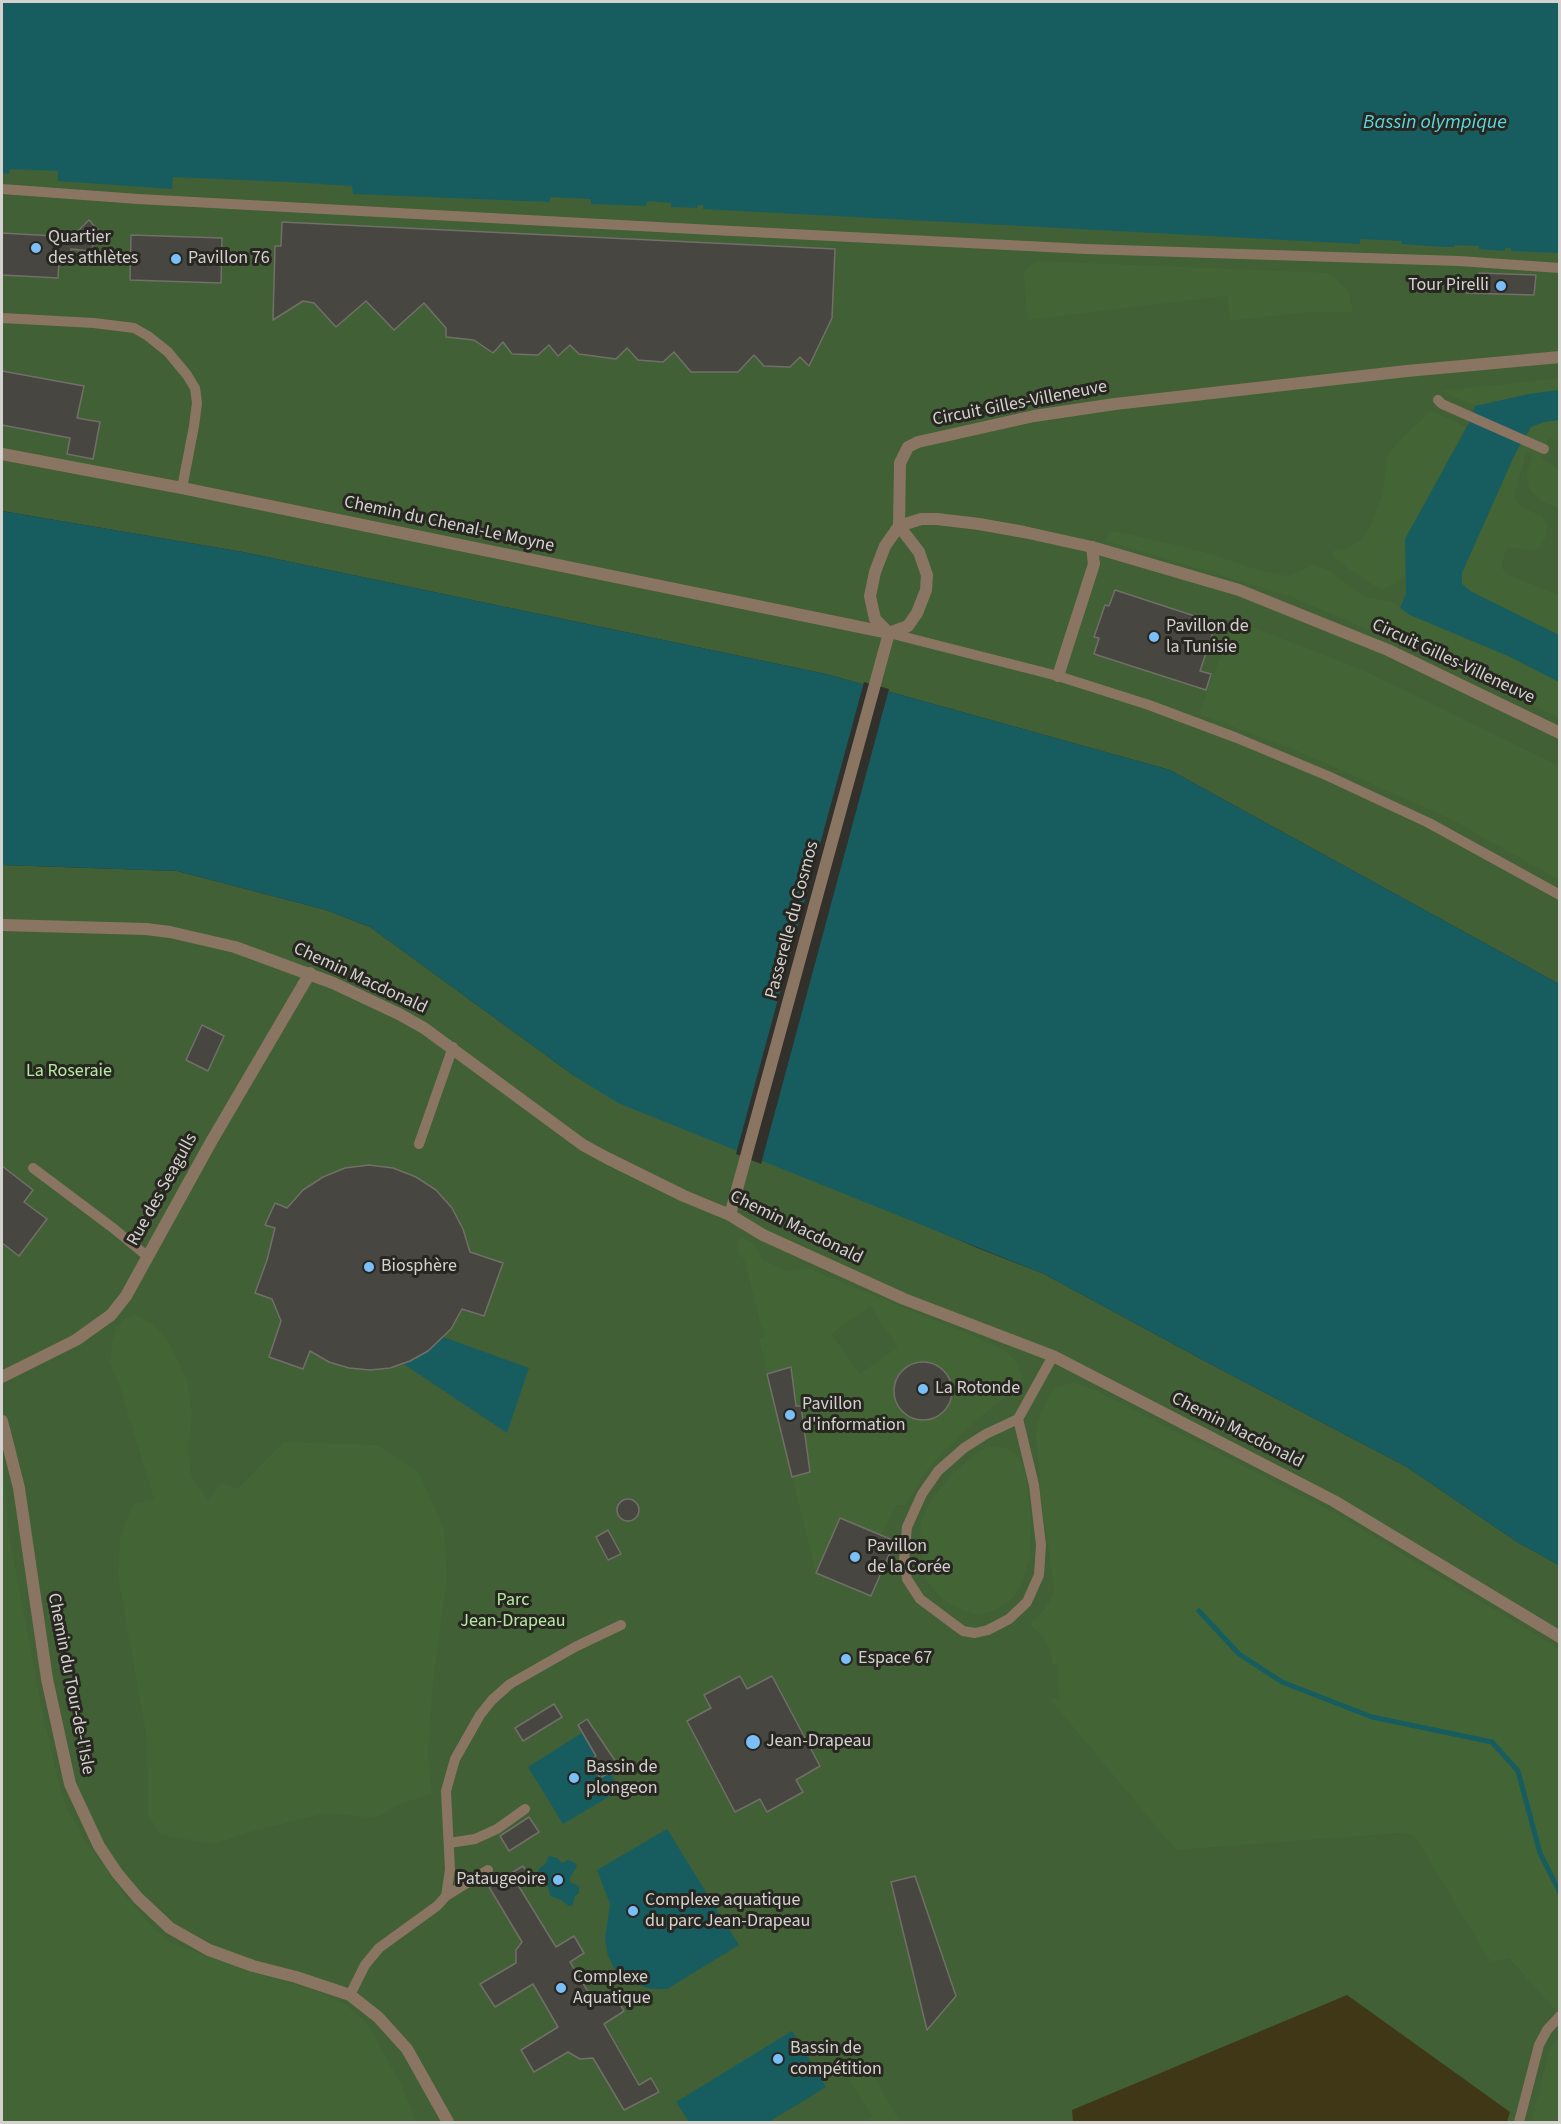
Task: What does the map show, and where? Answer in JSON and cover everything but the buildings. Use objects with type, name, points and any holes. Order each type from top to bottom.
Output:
[{"type":"street","name":"Circuit Gilles-Villeneuve","points":[[1560,357],[1396,372],[1115,404],[1034,416],[918,442],[908,447],[900,463],[899,526],[921,519],[980,524],[1092,547],[1239,590],[1388,650],[1560,732]]},
{"type":"street","name":"Chemin du Chenal-Le Moyne","points":[[2,454],[182,488],[889,633]]},
{"type":"street","points":[[899,526],[919,552],[927,575],[926,590],[917,613],[908,626],[889,633],[875,619],[870,596],[875,572],[885,546],[899,526]]},
{"type":"street","points":[[1058,675],[1094,564],[1092,547]]},
{"type":"street","name":"Passerelle du Cosmos","points":[[730,1215],[889,633]]},
{"type":"street","name":"Chemin Macdonald","points":[[2,925],[146,929],[170,932],[235,947],[310,973],[399,1014],[453,1047],[584,1145],[675,1191],[730,1215],[763,1235],[904,1299],[1053,1356],[1334,1501],[1560,1637]]},
{"type":"street","name":"Rue des Seagulls","points":[[2,1377],[76,1340],[111,1315],[126,1296],[216,1132],[310,973]]},
{"type":"street","name":"Chemin du Tour-de-l'Isle","points":[[2,1421],[19,1488],[47,1679],[70,1785],[99,1846],[117,1873],[138,1898],[170,1928],[209,1950],[350,1995],[378,2017],[407,2049],[448,2122]]},
{"type":"lane","points":[[2,189],[150,199],[1086,249],[1459,261],[1560,268]]},
{"type":"lane","points":[[2,318],[94,323],[134,328],[168,352],[188,375],[195,388],[195,414],[182,488]]},
{"type":"lane","points":[[1440,402],[1544,449]]},
{"type":"lane","points":[[889,633],[1058,675],[1238,738],[1328,776],[1438,827],[1560,895]]},
{"type":"lane","points":[[419,1144],[453,1047]]},
{"type":"lane","points":[[33,1168],[147,1256]]},
{"type":"lane","points":[[1018,1419],[1034,1485],[1041,1545],[1039,1575],[1027,1602],[1009,1619],[988,1630],[975,1633],[963,1631],[920,1599],[907,1579],[904,1562],[907,1527],[922,1494],[938,1471],[964,1448],[986,1434],[1018,1419],[1053,1356]]},
{"type":"lane","points":[[446,1896],[450,1870],[446,1791],[455,1758],[480,1715],[492,1700],[510,1684],[575,1647],[621,1625]]},
{"type":"lane","points":[[449,1843],[475,1839],[497,1829],[525,1809]]},
{"type":"lane","points":[[350,1995],[366,1965],[379,1948],[437,1906],[446,1896],[488,1870]]},
{"type":"lane","points":[[1519,2122],[1539,2045],[1547,2030],[1560,2016]]},
{"type":"green space","points":[[2,2],[1559,2],[1559,984],[1170,770],[826,674],[243,552],[2,511]]},
{"type":"green space","points":[[1038,261],[1330,273],[1349,292],[1353,312],[1308,312],[1230,321],[1227,296],[1027,320],[1024,273],[1029,266]]},
{"type":"green space","points":[[1559,378],[1559,390],[1475,406],[1441,391]]},
{"type":"green space","points":[[1431,411],[1466,427],[1405,539],[1406,574],[1397,583],[1383,589],[1348,568],[1333,556],[1333,551],[1346,548],[1362,540],[1383,494],[1387,456],[1399,441]]},
{"type":"green space","points":[[1559,420],[1559,441],[1549,438],[1541,458],[1559,469],[1559,508],[1543,502],[1530,490],[1526,478],[1532,455],[1526,453],[1514,497],[1520,506],[1541,516],[1547,525],[1546,536],[1540,548],[1531,550],[1508,548],[1504,555],[1502,568],[1506,574],[1559,595],[1559,635],[1472,592],[1462,584],[1462,573],[1515,454],[1531,427]]},
{"type":"green space","points":[[1116,531],[1211,554],[1261,571],[1288,576],[1313,565],[1330,571],[1364,597],[1391,601],[1410,615],[1508,656],[1559,682],[1559,718],[1432,657],[1290,596],[1106,541],[1108,533]]},
{"type":"green space","points":[[1234,620],[1365,671],[1559,766],[1559,880],[1451,819],[1293,749],[1199,714]]},
{"type":"green space","name":"Parc Jean-Drapeau","points":[[2,865],[177,871],[326,910],[370,927],[573,1075],[980,1249],[1044,1274],[1407,1467],[1517,1542],[1559,1565],[1559,2122],[2,2122]]},
{"type":"green space","points":[[740,1237],[753,1243],[762,1260],[788,1271],[808,1268],[995,1345],[1007,1352],[1018,1364],[1022,1378],[1017,1388],[970,1425],[936,1460],[905,1505],[896,1505],[881,1535],[840,1518],[816,1573],[792,1477],[810,1472],[801,1406],[796,1406],[791,1367],[767,1374],[759,1339],[764,1337],[744,1259],[737,1248]],"holes":[[[870,1306],[898,1347],[860,1374],[831,1334]]]},
{"type":"green space","points":[[134,1314],[151,1323],[167,1339],[187,1380],[192,1413],[189,1448],[191,1476],[208,1500],[222,1483],[238,1489],[283,1442],[378,1445],[419,1473],[444,1530],[447,1578],[433,1682],[428,1753],[432,1794],[400,1804],[376,1818],[325,1813],[213,1844],[161,1835],[148,1815],[147,1740],[118,1576],[120,1539],[131,1508],[134,1504],[154,1499],[119,1384],[110,1362],[116,1328],[123,1320]]},
{"type":"green space","points":[[1074,1383],[1095,1390],[1335,1513],[1559,1649],[1559,2014],[1509,1958],[1491,1962],[1414,1835],[1399,1833],[1176,1850],[1050,1699],[1059,1699],[1058,1664],[1052,1664],[1050,1649],[1042,1635],[1029,1624],[1049,1603],[1054,1589],[1041,1495],[1036,1435],[1038,1421],[1049,1397],[1056,1388]]},
{"type":"green space","points":[[991,1446],[1014,1452],[1025,1471],[1031,1519],[1030,1557],[1020,1588],[1009,1602],[992,1611],[976,1615],[951,1605],[938,1595],[926,1579],[920,1539],[921,1521],[931,1501],[951,1475],[979,1451]]},
{"type":"green space","points":[[2,1459],[9,1535],[42,1709],[60,1789],[83,1838],[128,1899],[153,1928],[170,1942],[234,1967],[317,1991],[346,2005],[365,2021],[402,2085],[416,2122],[2,2122]]},
{"type":"green space","points":[[1559,2035],[1559,2122],[1531,2122],[1547,2060],[1552,2045]]},
{"type":"green space","points":[[863,2057],[900,2122],[863,2122],[872,2116],[837,2060]]},
{"type":"sand","points":[[1347,1995],[1510,2112],[1507,2122],[1073,2122],[1072,2110]]},
{"type":"water","name":"Bassin olympique","points":[[2,2],[1559,2],[1559,253],[1511,251],[1511,248],[1505,248],[1505,251],[1479,249],[1479,246],[1444,247],[1401,244],[1401,241],[1360,239],[1360,244],[703,209],[703,205],[698,205],[697,208],[671,207],[671,203],[647,201],[646,206],[591,204],[591,199],[550,197],[550,202],[353,194],[352,186],[288,182],[173,177],[172,189],[58,181],[58,171],[10,169],[9,174],[2,173]]},
{"type":"water","points":[[1559,390],[1559,420],[1531,427],[1515,454],[1462,573],[1462,584],[1472,592],[1559,635],[1559,682],[1508,656],[1410,615],[1400,608],[1406,594],[1405,539],[1469,423],[1475,406]]},
{"type":"water","points":[[2,511],[243,552],[826,674],[1170,770],[1559,984],[1559,1565],[1517,1542],[1407,1467],[1044,1274],[618,1103],[573,1075],[370,927],[326,910],[177,871],[2,865]]},
{"type":"water","points":[[388,1317],[529,1368],[507,1433],[378,1347]]},
{"type":"water","name":"Bassin de plongeon","points":[[585,1731],[620,1790],[563,1824],[528,1767]]},
{"type":"water","points":[[667,1829],[739,1945],[667,1989],[652,1989],[626,1981],[615,1970],[608,1956],[605,1939],[610,1904],[597,1870]]},
{"type":"water","name":"Pataugeoire","points":[[549,1856],[557,1858],[562,1863],[568,1860],[577,1866],[570,1878],[570,1882],[579,1886],[579,1893],[575,1896],[573,1905],[569,1906],[550,1896],[547,1881],[539,1877],[538,1870]]},
{"type":"water","name":"Bassin de compétition","points":[[792,2031],[826,2087],[769,2122],[689,2122],[676,2102]]},
{"type":"pier","points":[[864,682],[889,689],[761,1164],[736,1154]]},
{"type":"waterway","points":[[1199,1611],[1239,1654],[1282,1682],[1372,1717],[1492,1742],[1518,1771],[1540,1853],[1560,1893]]},
{"type":"place","name":"Quartier des athlètes","points":[[36,248]]},
{"type":"place","name":"Pavillon 76","points":[[176,259]]},
{"type":"place","name":"Tour Pirelli","points":[[1501,286]]},
{"type":"place","name":"Pavillon de la Tunisie","points":[[1154,637]]},
{"type":"place","name":"Biosphère","points":[[369,1267]]},
{"type":"place","name":"La Rotonde","points":[[923,1389]]},
{"type":"place","name":"Pavillon d'information","points":[[790,1415]]},
{"type":"place","name":"Pavillon de la Corée","points":[[855,1557]]},
{"type":"place","name":"Espace 67","points":[[846,1659]]},
{"type":"place","name":"Jean-Drapeau","points":[[753,1742]]},
{"type":"place","name":"Bassin de plongeon","points":[[574,1778]]},
{"type":"place","name":"Pataugeoire","points":[[558,1880]]},
{"type":"place","name":"Complexe aquatique du parc Jean-Drapeau","points":[[633,1911]]},
{"type":"place","name":"Complexe Aquatique","points":[[561,1988]]},
{"type":"place","name":"Bassin de compétition","points":[[778,2059]]},
{"type":"park label","name":"La Roseraie","points":[[69,1072]]}]
